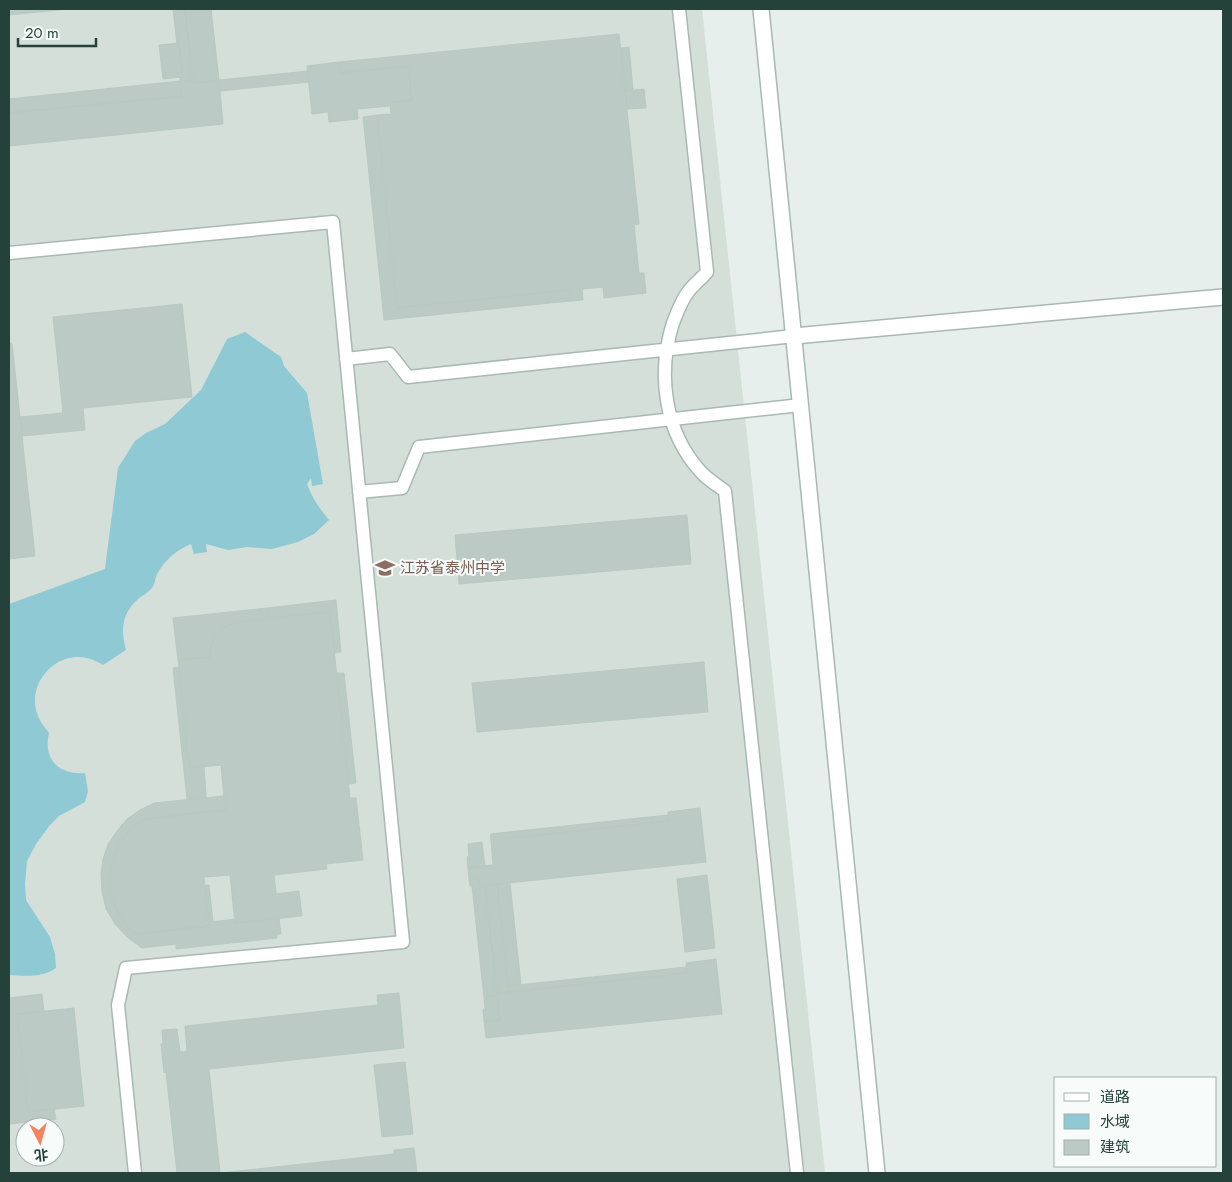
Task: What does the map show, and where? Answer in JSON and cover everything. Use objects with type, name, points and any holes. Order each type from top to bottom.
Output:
[{"type":"street","points":[[761,9],[877,1173]]},
{"type":"street","points":[[794,336],[1223,298]]},
{"type":"lane","points":[[679,9],[707,272],[688,292],[677,312],[666,350],[664,382],[675,430],[687,453],[701,473],[725,491],[798,1173]]},
{"type":"lane","points":[[9,252],[332,222],[403,942],[126,968],[118,1005],[135,1173]]},
{"type":"lane","points":[[346,359],[390,354],[408,377],[794,336]]},
{"type":"lane","points":[[359,492],[402,488],[419,447],[801,405]]},
{"type":"shaded area","name":"江苏省泰州中学","points":[[9,9],[702,9],[825,1173],[9,1173]]},
{"type":"water","points":[[245,332],[281,357],[284,366],[307,393],[323,484],[312,486],[311,478],[307,484],[316,503],[329,520],[314,534],[298,542],[272,549],[247,547],[228,550],[206,544],[207,552],[194,554],[191,544],[186,546],[167,560],[157,574],[152,588],[137,600],[128,611],[123,630],[126,650],[103,665],[87,658],[78,657],[60,661],[52,666],[40,680],[35,698],[35,707],[39,719],[49,733],[48,750],[51,758],[60,768],[75,773],[85,773],[88,791],[85,802],[59,816],[50,825],[36,844],[27,861],[26,900],[50,937],[55,954],[56,968],[39,975],[9,975],[9,604],[105,569],[118,468],[135,441],[146,433],[165,424],[201,390],[227,339]]},
{"type":"building","points":[[9,9],[68,9],[9,15]]},
{"type":"building","points":[[173,9],[185,9],[192,80],[180,81],[180,77],[182,77],[179,43],[177,44]]},
{"type":"building","points":[[185,9],[211,9],[219,80],[193,83]]},
{"type":"building","points":[[619,34],[639,224],[634,225],[639,273],[644,273],[646,293],[604,298],[603,287],[582,289],[583,300],[570,301],[569,290],[397,308],[377,115],[391,114],[390,103],[412,100],[408,66],[340,73],[339,62]]},
{"type":"building","points":[[179,43],[182,77],[163,79],[159,45]]},
{"type":"building","points":[[629,47],[633,90],[625,91],[621,48]]},
{"type":"building","points":[[339,62],[340,73],[408,66],[412,100],[390,103],[390,106],[357,109],[358,119],[329,122],[328,112],[312,114],[307,66]]},
{"type":"building","points":[[308,71],[309,82],[220,91],[219,80]]},
{"type":"building","points":[[192,80],[193,83],[219,80],[223,124],[9,146],[9,113],[182,96],[180,81]]},
{"type":"building","points":[[180,81],[182,96],[9,113],[9,99]]},
{"type":"building","points":[[644,89],[646,108],[627,109],[625,91]]},
{"type":"building","points":[[377,115],[397,308],[569,290],[570,301],[384,320],[363,117]]},
{"type":"building","points":[[182,304],[192,397],[83,408],[85,430],[22,436],[20,417],[63,413],[53,317]]},
{"type":"building","points":[[9,343],[12,343],[35,556],[9,559]]},
{"type":"building","points":[[687,515],[691,564],[459,584],[455,535]]},
{"type":"building","points":[[336,600],[341,652],[335,653],[330,612],[268,618],[267,608]]},
{"type":"building","points":[[267,608],[268,618],[238,622],[222,629],[216,635],[211,645],[210,657],[178,660],[173,618]]},
{"type":"building","points":[[330,612],[350,798],[356,798],[363,860],[326,864],[327,869],[274,875],[276,894],[299,891],[302,916],[235,923],[230,875],[204,877],[209,926],[135,934],[123,921],[115,906],[110,890],[110,873],[113,857],[120,842],[131,829],[144,819],[225,810],[221,765],[189,768],[178,660],[210,657],[211,645],[216,635],[230,624]]},
{"type":"building","points":[[704,662],[708,712],[477,732],[472,683]]},
{"type":"building","points":[[179,667],[189,768],[204,767],[206,797],[187,799],[173,668]]},
{"type":"building","points":[[337,673],[344,673],[356,783],[349,784]]},
{"type":"building","points":[[224,796],[225,810],[144,819],[131,829],[120,842],[113,857],[110,873],[110,890],[115,906],[123,921],[135,934],[209,926],[205,885],[209,885],[213,922],[235,919],[235,923],[279,918],[281,934],[277,934],[277,938],[176,949],[176,944],[142,948],[127,937],[115,924],[106,909],[102,892],[101,874],[108,844],[127,819],[154,803]]},
{"type":"building","points":[[700,808],[706,862],[480,886],[479,878],[469,879],[468,868],[493,865],[491,840],[669,821],[668,812]]},
{"type":"building","points":[[668,815],[669,821],[491,840],[490,834]]},
{"type":"building","points":[[482,842],[485,866],[468,868],[468,844]]},
{"type":"building","points":[[707,875],[715,948],[685,952],[677,879]]},
{"type":"building","points":[[479,878],[480,886],[485,886],[497,995],[484,997],[472,886],[470,886],[469,879]]},
{"type":"building","points":[[510,883],[521,985],[508,986],[497,884]]},
{"type":"building","points":[[497,884],[509,992],[497,993],[485,886]]},
{"type":"building","points":[[716,959],[722,1014],[486,1038],[484,1021],[500,1020],[497,993],[687,973],[686,963]]},
{"type":"building","points":[[686,967],[687,973],[509,992],[508,986]]},
{"type":"building","points":[[399,993],[404,1048],[209,1069],[220,1173],[177,1173],[166,1072],[164,1073],[161,1044],[163,1044],[162,1030],[177,1029],[180,1052],[187,1051],[185,1026],[378,1005],[377,995]]},
{"type":"building","points":[[42,994],[44,1012],[17,1014],[28,1112],[54,1109],[56,1117],[15,1117],[15,1123],[9,1124],[9,998]]},
{"type":"building","points":[[497,995],[500,1020],[484,1021],[484,997]]},
{"type":"building","points":[[74,1008],[84,1106],[28,1112],[17,1014]]},
{"type":"building","points":[[405,1062],[413,1134],[382,1137],[374,1065]]},
{"type":"building","points":[[414,1148],[417,1173],[220,1173],[394,1154],[394,1150]]},
{"type":"place","name":"江苏省泰州中学","points":[[385,568]]}]
